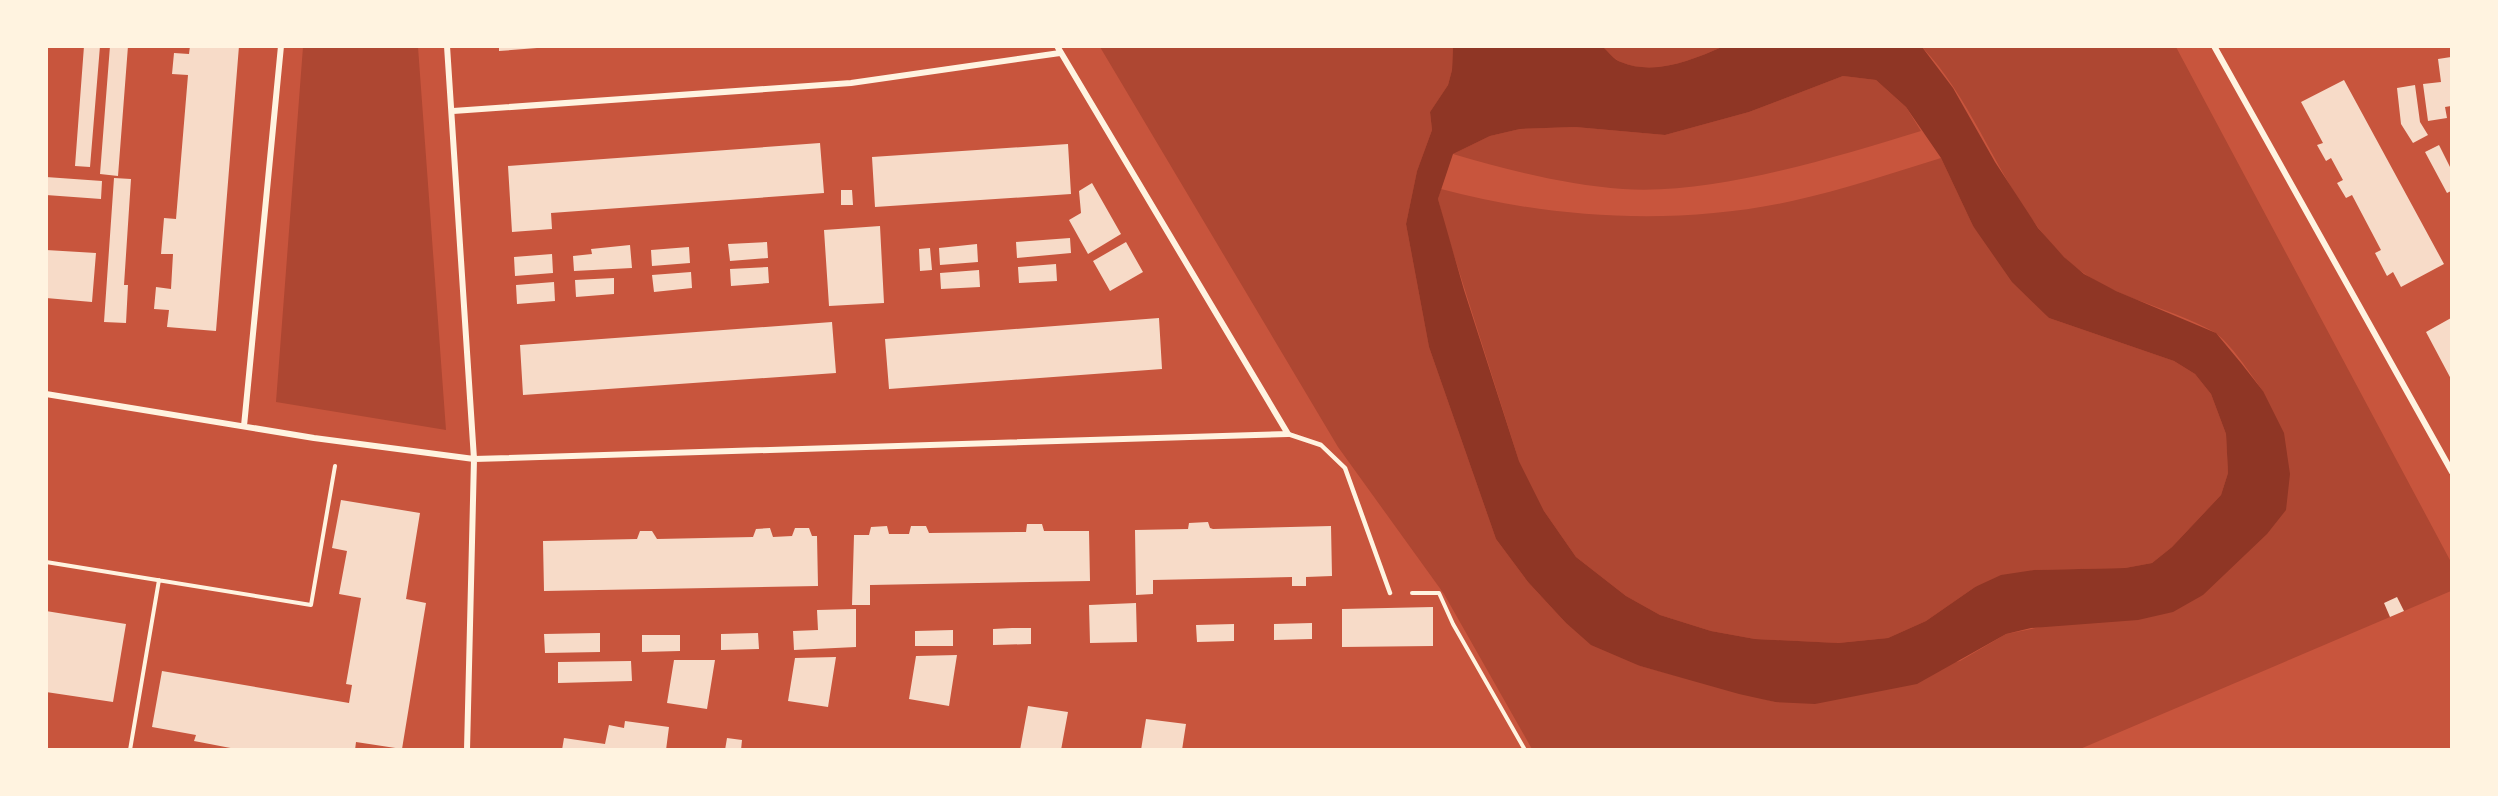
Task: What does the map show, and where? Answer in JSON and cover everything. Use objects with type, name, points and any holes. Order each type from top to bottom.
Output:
[{"type":"street","points":[[244,426],[281,46]]},
{"type":"street","points":[[447,46],[474,459],[467,750]]},
{"type":"street","points":[[2214,46],[2451,472]]},
{"type":"street","points":[[46,394],[339,441],[474,459],[1288,434],[1058,50],[851,83],[453,111]]},
{"type":"lane","points":[[1288,434],[1321,445],[1345,468],[1390,593]]},
{"type":"path","points":[[46,562],[311,605],[339,441]]},
{"type":"path","points":[[130,750],[159,580]]},
{"type":"path","points":[[1390,593],[1438,593],[1453,624],[1525,750]]},
{"type":"shaded area","points":[[303,47],[418,47],[446,430],[276,402]]},
{"type":"shaded area","points":[[1100,47],[1453,47],[1452,70],[1448,85],[1430,112],[1432,130],[1417,171],[1406,224],[1429,347],[1496,539],[1528,582],[1565,622],[1640,666],[1775,702],[1960,661],[2006,634],[2203,595],[2263,391],[2233,351],[2214,332],[2098,282],[2080,271],[2064,257],[2024,207],[1959,96],[1942,70],[1922,47],[2176,47],[2451,562],[2451,591],[2080,749],[1532,749],[1444,594],[1338,447]]},
{"type":"shaded area","points":[[1453,47],[1603,47],[1618,61],[1634,66],[1660,67],[1686,61],[1722,47],[1922,47],[1953,88],[1995,162],[2038,228],[2064,257],[2084,274],[2116,291],[2216,333],[2241,363],[2263,391],[2284,433],[2290,474],[2286,510],[2267,534],[2203,595],[2173,612],[2138,620],[2031,628],[2006,634],[1917,684],[1815,704],[1775,702],[1739,694],[1640,666],[1591,645],[1565,622],[1528,582],[1496,539],[1429,347],[1406,224],[1417,171],[1432,130],[1430,112],[1448,85],[1452,70]],"holes":[[[1843,76],[1876,80],[1906,107],[1941,158],[1973,226],[2012,282],[2049,318],[2174,361],[2195,374],[2211,394],[2226,434],[2228,473],[2221,495],[2172,547],[2152,563],[2125,568],[2034,570],[2001,575],[1975,587],[1926,621],[1888,638],[1838,643],[1755,639],[1711,631],[1660,615],[1626,596],[1576,557],[1544,511],[1519,461],[1464,290],[1438,199],[1453,154],[1490,136],[1520,129],[1575,127],[1665,135],[1749,112]]]},
{"type":"shaded area","points":[[1603,47],[1722,47],[1673,65],[1646,67],[1619,61]]},
{"type":"shaded area","points":[[1843,76],[1876,80],[1906,107],[1921,131],[1774,172],[1696,186],[1659,189],[1623,189],[1580,184],[1516,171],[1453,154],[1490,136],[1520,129],[1575,127],[1665,135],[1749,112]]},
{"type":"shaded area","points":[[1941,158],[1973,226],[2049,318],[2174,361],[2195,374],[2211,394],[2226,434],[2228,473],[2221,495],[2172,547],[2152,563],[2125,568],[2034,570],[1975,587],[1926,621],[1888,638],[1837,643],[1755,639],[1711,631],[1660,615],[1626,596],[1576,557],[1544,511],[1519,461],[1446,230],[1438,199],[1441,189],[1527,207],[1571,213],[1616,216],[1705,214],[1749,209],[1811,197]]},
{"type":"building","points":[[84,46],[100,46],[90,167],[75,166]]},
{"type":"building","points":[[110,46],[128,46],[118,176],[100,174]]},
{"type":"building","points":[[190,46],[239,46],[216,331],[167,327],[169,310],[154,309],[156,287],[171,289],[173,254],[161,254],[164,218],[176,219],[188,75],[172,74],[174,53],[189,54]]},
{"type":"building","points":[[499,46],[537,46],[537,48],[499,51]]},
{"type":"building","points":[[2451,57],[2451,106],[2445,107],[2447,118],[2428,121],[2423,84],[2441,82],[2438,59]]},
{"type":"building","points":[[2344,80],[2444,264],[2401,287],[2393,272],[2387,276],[2375,253],[2381,250],[2352,195],[2346,198],[2337,183],[2343,180],[2331,158],[2326,161],[2317,145],[2323,143],[2301,102]]},
{"type":"building","points":[[2415,85],[2420,122],[2428,135],[2413,143],[2401,124],[2397,88]]},
{"type":"building","points":[[820,143],[824,193],[551,213],[552,229],[512,232],[508,166]]},
{"type":"building","points":[[1068,144],[1071,194],[875,207],[872,157]]},
{"type":"building","points":[[2439,145],[2451,169],[2451,191],[2447,193],[2425,152]]},
{"type":"building","points":[[46,177],[102,181],[101,199],[46,195]]},
{"type":"building","points":[[114,178],[131,179],[124,285],[128,285],[126,323],[104,322]]},
{"type":"building","points":[[1092,183],[1121,234],[1088,254],[1069,220],[1081,213],[1079,191]]},
{"type":"building","points":[[841,190],[852,190],[853,205],[841,205]]},
{"type":"building","points":[[880,226],[884,303],[829,306],[824,230]]},
{"type":"building","points":[[1070,238],[1071,253],[1017,258],[1016,242]]},
{"type":"building","points":[[767,242],[768,258],[730,261],[728,244]]},
{"type":"building","points":[[1126,242],[1143,272],[1110,291],[1093,261]]},
{"type":"building","points":[[977,244],[978,262],[940,265],[939,248]]},
{"type":"building","points":[[630,245],[632,268],[574,271],[573,256],[592,254],[591,249]]},
{"type":"building","points":[[689,247],[690,263],[652,266],[651,250]]},
{"type":"building","points":[[930,248],[932,270],[920,271],[919,249]]},
{"type":"building","points":[[46,250],[96,253],[92,302],[46,298]]},
{"type":"building","points":[[552,254],[553,273],[515,276],[514,257]]},
{"type":"building","points":[[1056,264],[1057,281],[1019,283],[1018,267]]},
{"type":"building","points":[[768,267],[769,283],[731,286],[730,269]]},
{"type":"building","points":[[979,270],[980,287],[941,289],[940,273]]},
{"type":"building","points":[[691,272],[692,288],[654,292],[652,275]]},
{"type":"building","points":[[614,278],[614,294],[576,297],[575,280]]},
{"type":"building","points":[[554,282],[555,301],[517,304],[516,285]]},
{"type":"building","points":[[1159,318],[1162,369],[889,389],[885,339]]},
{"type":"building","points":[[2451,318],[2451,379],[2426,332]]},
{"type":"building","points":[[832,322],[836,373],[523,395],[520,345]]},
{"type":"building","points":[[341,500],[420,513],[406,599],[426,603],[402,749],[356,742],[355,750],[241,750],[194,741],[196,735],[152,727],[162,671],[349,703],[352,685],[346,684],[361,598],[339,594],[347,551],[332,548]]},
{"type":"building","points":[[1208,522],[1210,528],[1213,529],[1331,526],[1332,576],[1306,577],[1306,586],[1292,586],[1292,577],[1153,580],[1153,594],[1136,595],[1135,530],[1188,529],[1189,523]]},
{"type":"building","points":[[1027,524],[1042,524],[1044,531],[1089,531],[1090,581],[870,585],[870,605],[852,605],[854,535],[869,535],[871,527],[887,526],[889,534],[909,534],[911,526],[926,526],[929,533],[1026,532]]},
{"type":"building","points":[[770,528],[773,537],[792,536],[795,528],[809,528],[812,536],[817,536],[818,586],[544,591],[543,541],[637,539],[640,531],[652,531],[657,539],[753,537],[756,529]]},
{"type":"building","points":[[2397,597],[2404,611],[2390,617],[2384,603]]},
{"type":"building","points":[[1136,603],[1137,642],[1090,643],[1089,605]]},
{"type":"building","points":[[1433,607],[1433,646],[1342,647],[1342,609]]},
{"type":"building","points":[[856,609],[856,647],[794,650],[793,631],[818,630],[817,610]]},
{"type":"building","points":[[46,611],[126,624],[113,702],[46,692]]},
{"type":"building","points":[[1312,623],[1312,639],[1274,640],[1274,624]]},
{"type":"building","points":[[1234,624],[1234,641],[1197,642],[1196,625]]},
{"type":"building","points":[[1031,628],[1031,644],[993,645],[993,629]]},
{"type":"building","points":[[953,630],[953,646],[915,646],[915,631]]},
{"type":"building","points":[[600,633],[600,652],[545,653],[544,634]]},
{"type":"building","points":[[758,633],[759,649],[721,650],[721,634]]},
{"type":"building","points":[[642,635],[680,635],[680,651],[642,652]]},
{"type":"building","points":[[957,655],[949,706],[909,699],[916,656]]},
{"type":"building","points":[[836,657],[828,707],[788,701],[795,658]]},
{"type":"building","points":[[674,660],[715,660],[707,709],[667,703]]},
{"type":"building","points":[[631,661],[632,681],[558,683],[558,662]]},
{"type":"building","points":[[1028,706],[1068,712],[1061,750],[1020,750]]},
{"type":"building","points":[[1146,719],[1186,724],[1182,750],[1141,750]]},
{"type":"building","points":[[625,721],[669,727],[666,750],[562,750],[564,738],[605,744],[609,725],[624,728]]},
{"type":"building","points":[[727,738],[742,740],[741,750],[725,750]]}]
